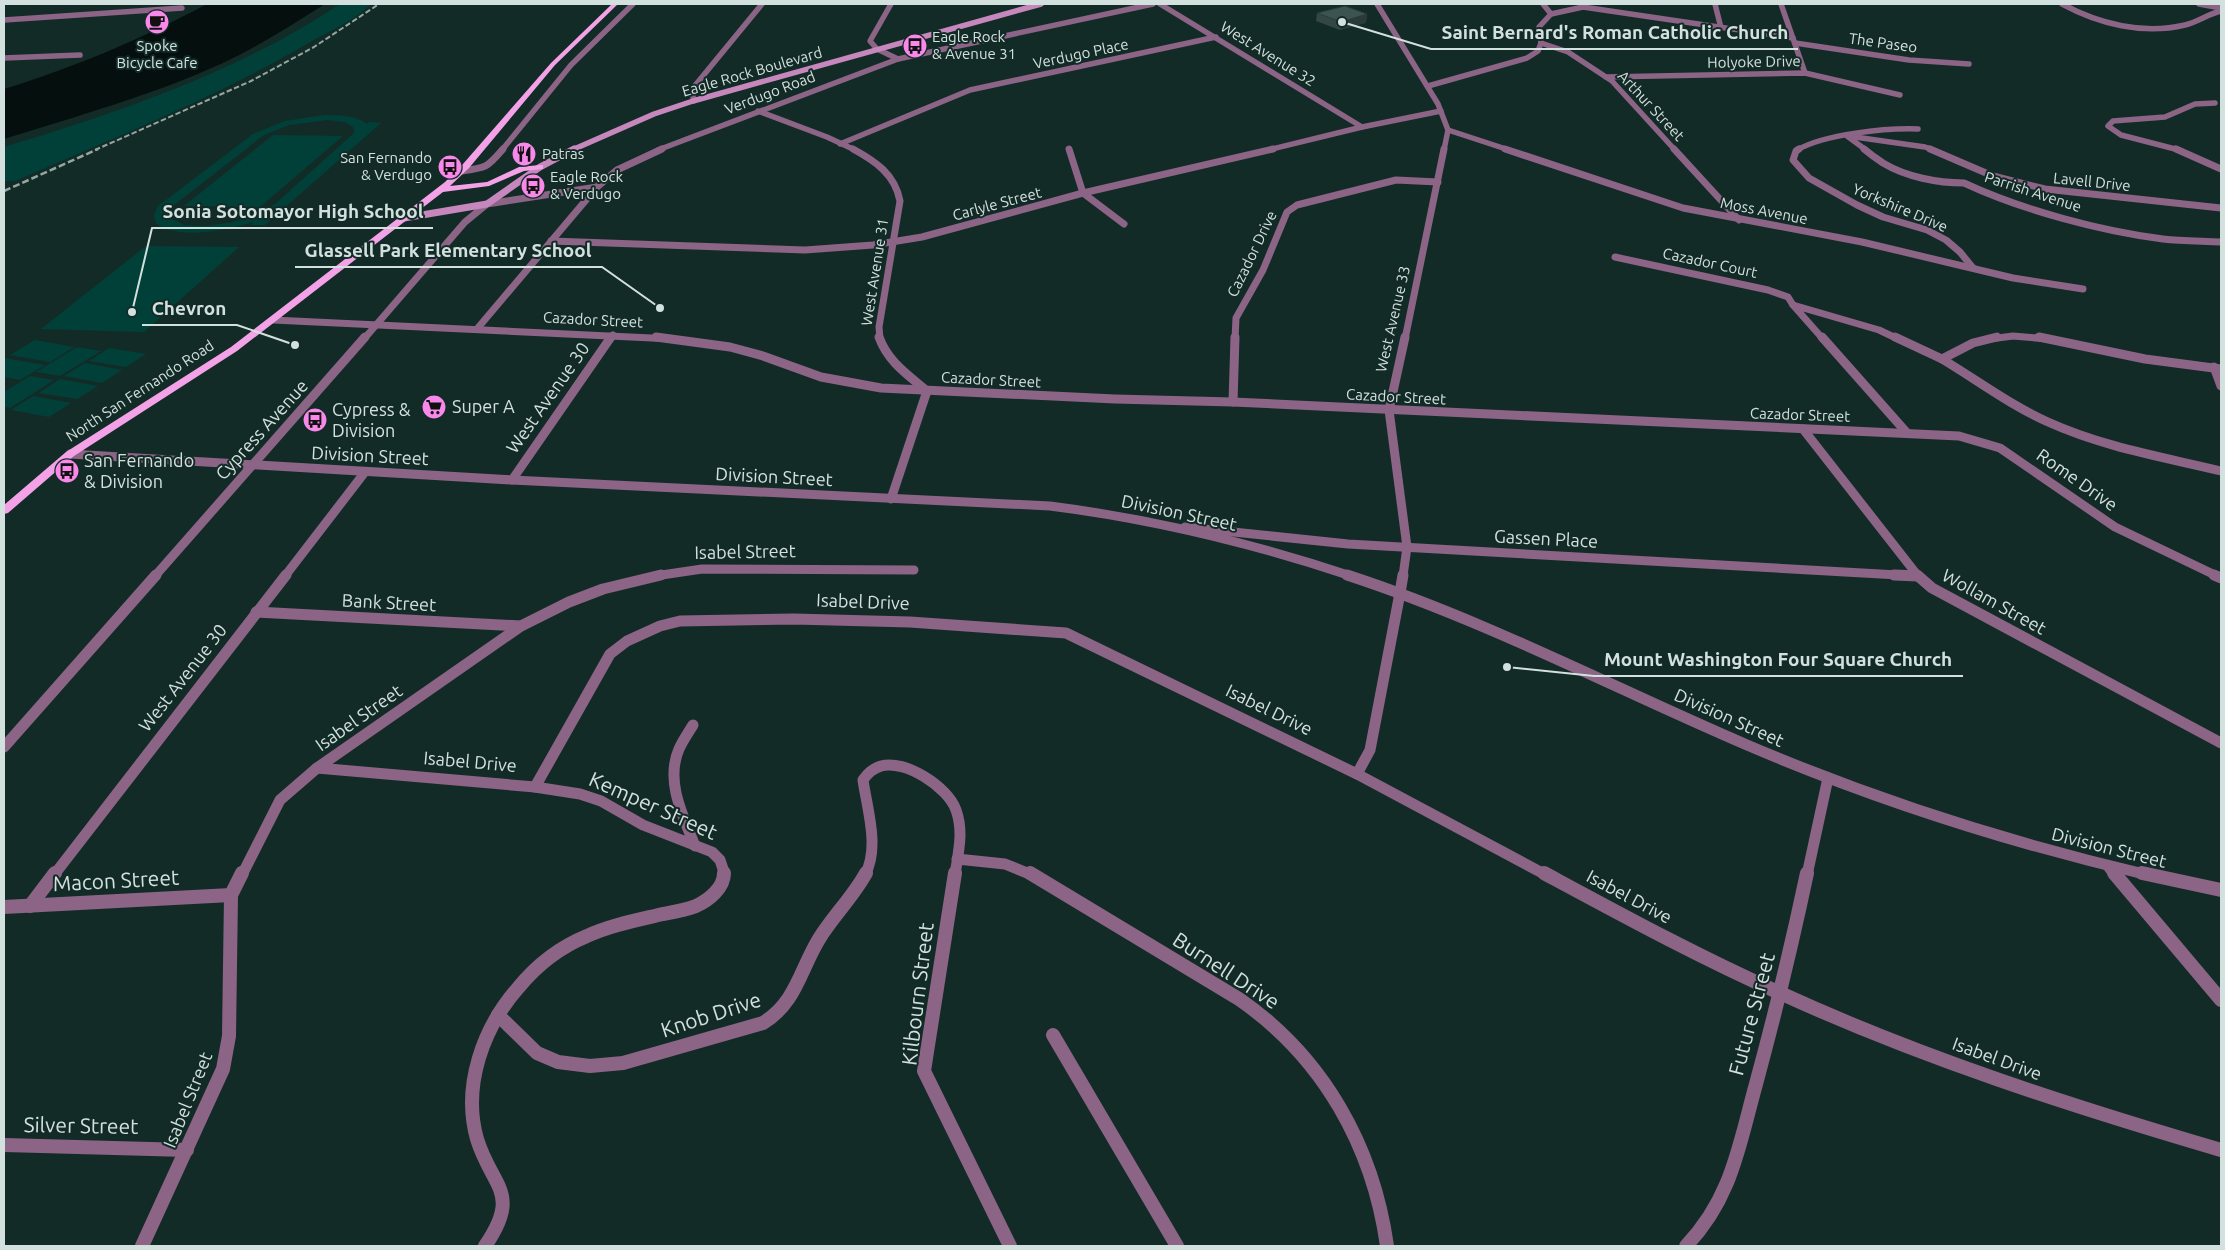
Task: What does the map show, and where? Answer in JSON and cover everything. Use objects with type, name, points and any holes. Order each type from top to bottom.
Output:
[{"type":"main road","name":"North San Fernando Road","points":[[4,511],[70,454],[209,366],[273,320],[440,190],[460,173],[553,64],[615,4]]},
{"type":"main road","name":"Eagle Rock Boulevard","points":[[487,204],[540,167],[614,130],[693,101],[1041,4]]},
{"type":"main road","points":[[440,190],[495,183],[522,169],[540,167]]},
{"type":"main road","points":[[460,173],[475,186]]},
{"type":"main road","points":[[404,218],[487,204]]},
{"type":"street","points":[[460,173],[490,165],[571,65],[633,4]]},
{"type":"street","points":[[693,101],[693,88],[762,4]]},
{"type":"street","points":[[891,4],[870,41],[877,49],[898,58]]},
{"type":"street","name":"Verdugo Road","points":[[597,187],[605,178],[629,163],[758,111],[898,58],[1152,4]]},
{"type":"street","name":"West Avenue 32","points":[[1160,4],[1362,127]]},
{"type":"street","points":[[1377,4],[1428,86],[1447,122],[1448,130]]},
{"type":"street","points":[[1428,86],[1527,58],[1538,51],[1541,43],[1537,33],[1538,26],[1551,14],[1543,4]]},
{"type":"street","points":[[1608,4],[1616,12]]},
{"type":"street","points":[[1715,4],[1721,28]]},
{"type":"street","points":[[1781,4],[1805,73]]},
{"type":"street","points":[[2062,4],[2092,18],[2130,26],[2166,28],[2192,23],[2205,15],[2221,9]]},
{"type":"street","points":[[2199,4],[2221,9]]},
{"type":"street","points":[[4,20],[182,8]]},
{"type":"street","name":"The Paseo","points":[[1551,14],[1583,8],[1721,28],[1909,60],[1969,64]]},
{"type":"street","name":"Verdugo Place","points":[[840,144],[970,90],[1216,37]]},
{"type":"street","name":"Arthur Street","points":[[1541,43],[1568,52],[1612,81],[1739,220]]},
{"type":"street","points":[[4,58],[80,54]]},
{"type":"street","name":"Holyoke Drive","points":[[1606,77],[1805,73],[1900,95]]},
{"type":"street","points":[[2215,103],[2195,104],[2165,117],[2113,122],[2108,126],[2121,135],[2176,148],[2221,168]]},
{"type":"street","name":"West Avenue 31","points":[[758,111],[840,144],[873,160],[894,182],[899,194],[900,205],[878,327],[879,338],[889,358],[927,391]]},
{"type":"street","name":"Carlyle Street","points":[[551,241],[805,250],[844,248],[892,242],[931,235],[1083,193],[1166,175],[1362,127],[1441,111]]},
{"type":"street","points":[[1847,136],[1889,128],[1918,129]]},
{"type":"street","name":"Moss Avenue","points":[[1448,130],[1683,208],[1862,242],[2013,278],[2083,289]]},
{"type":"street","name":"West Avenue 33","points":[[1357,774],[1370,750],[1408,547],[1389,410],[1390,398],[1448,130]]},
{"type":"street","name":"Lavell Drive","points":[[1847,136],[1925,147],[1948,156],[1972,177],[2009,181],[2045,189],[2221,208]]},
{"type":"street","name":"Parrish Avenue","points":[[1847,136],[1875,159],[1896,169],[1932,180],[1951,183],[1972,177],[1979,190],[2041,211],[2110,230],[2164,239],[2221,242]]},
{"type":"street","name":"Yorkshire Drive","points":[[1847,136],[1802,147],[1794,155],[1796,166],[1809,178],[1867,210],[1927,230],[1947,241],[1956,247],[1973,268]]},
{"type":"street","points":[[1069,149],[1083,193],[1124,224]]},
{"type":"street","name":"Cazador Drive","points":[[1233,402],[1236,318],[1263,270],[1288,212],[1297,205],[1396,180],[1438,182]]},
{"type":"street","points":[[487,204],[597,187]]},
{"type":"street","points":[[477,329],[597,187]]},
{"type":"street","name":"Cypress Avenue","points":[[4,746],[465,222],[487,204]]},
{"type":"street","name":"Cazador Court","points":[[1615,257],[1768,290],[1788,297],[1793,305]]},
{"type":"street","points":[[1793,305],[1879,330],[1942,359],[2023,410],[2070,431],[2134,451],[2221,471]]},
{"type":"street","name":"Cazador Street","points":[[1793,305],[1907,433]]},
{"type":"street","name":"Cazador Street","points":[[273,320],[670,338],[710,343],[762,356],[837,381],[881,388],[1907,433]]},
{"type":"street","name":"West Avenue 30","points":[[512,480],[613,335]]},
{"type":"street","points":[[1942,359],[1970,344],[1984,339],[2017,336],[2052,339],[2137,358],[2217,368],[2221,386]]},
{"type":"street","points":[[891,499],[927,391]]},
{"type":"street","name":"Wollam Street","points":[[1803,429],[1918,576],[1932,588],[2221,742]]},
{"type":"street","name":"Rome Drive","points":[[1907,433],[1959,436],[2000,448],[2115,527],[2221,578]]},
{"type":"street","name":"Division Street","points":[[70,454],[512,480],[1050,506],[1087,510],[1174,525],[1257,547],[1400,593],[1507,638],[1747,745],[1828,778],[1954,822],[2108,866],[2221,890]]},
{"type":"street","name":"West Avenue 30","points":[[30,906],[365,472]]},
{"type":"street","name":"Gassen Place","points":[[1174,525],[1348,544],[1918,576]]},
{"type":"street","name":"Isabel Street","points":[[142,1246],[223,1069],[229,1036],[230,894],[280,800],[317,768],[521,626],[569,602],[603,589],[658,575],[702,569],[914,570]]},
{"type":"street","name":"Bank Street","points":[[256,612],[521,626]]},
{"type":"street","name":"Isabel Drive","points":[[317,768],[535,787],[610,654],[627,641],[660,626],[680,621],[794,619],[910,622],[1066,633],[1357,774],[1681,946],[1781,994],[1910,1047],[2009,1084],[2111,1118],[2221,1150]]},
{"type":"street","points":[[693,725],[678,753],[674,777],[675,791],[695,846]]},
{"type":"street","name":"Knob Drive","points":[[498,1015],[535,1052],[556,1062],[577,1067],[623,1063],[763,1023],[776,1015],[787,1003],[820,939],[860,884],[869,867],[872,837],[863,780],[867,773],[874,768],[883,764],[893,765]]},
{"type":"street","name":"Kilbourn Street","points":[[893,765],[931,780],[953,803],[959,818],[960,833],[957,859],[924,1071],[1010,1246]]},
{"type":"street","name":"Future Street","points":[[1686,1246],[1707,1224],[1723,1198],[1781,994],[1828,778]]},
{"type":"street","name":"Kemper Street","points":[[485,1246],[496,1233],[504,1214],[504,1196],[481,1151],[473,1122],[472,1095],[476,1067],[487,1037],[498,1015],[518,988],[539,966],[563,948],[586,936],[607,929],[696,906],[710,899],[720,889],[724,879],[725,869],[722,860],[712,852],[643,825],[601,801],[580,794],[535,787]]},
{"type":"street","name":"Burnell Drive","points":[[957,859],[1005,864],[1026,871],[1239,999],[1268,1021],[1291,1042],[1319,1074],[1341,1107],[1359,1142],[1375,1185],[1387,1246]]},
{"type":"street","points":[[2108,866],[2221,1000]]},
{"type":"street","name":"Macon Street","points":[[4,906],[230,894]]},
{"type":"street","points":[[1053,1035],[1177,1246]]},
{"type":"street","name":"Silver Street","points":[[4,1145],[187,1150]]},
{"type":"green space","points":[[340,4],[371,4],[357,16],[340,26],[272,64],[200,100],[15,181],[4,181],[4,147],[91,119],[177,88],[261,50]]},
{"type":"green space","points":[[324,115],[341,115],[352,117],[367,124],[369,122],[381,123],[265,225],[251,225],[253,222],[217,231],[190,233],[177,232],[156,223],[154,215],[158,206],[253,134],[285,121]],"holes":[[[327,120],[345,122],[354,128],[354,133],[275,204],[258,214],[233,222],[206,226],[184,225],[171,218],[169,212],[173,206],[264,135],[289,125]]]},
{"type":"green space","points":[[273,135],[343,136],[260,207],[184,206]]},
{"type":"green space","points":[[146,246],[239,247],[144,332],[41,329]]},
{"type":"green space","points":[[35,340],[74,347],[50,362],[10,355]]},
{"type":"green space","points":[[77,347],[101,351],[60,376],[36,372]]},
{"type":"green space","points":[[109,348],[146,354],[126,367],[89,361]]},
{"type":"green space","points":[[4,358],[45,365],[20,380],[4,377]]},
{"type":"green space","points":[[85,363],[122,370],[102,383],[64,376]]},
{"type":"green space","points":[[30,376],[54,380],[10,408],[4,406],[4,392]]},
{"type":"green space","points":[[60,379],[98,386],[77,399],[39,393]]},
{"type":"green space","points":[[33,396],[71,403],[49,417],[11,410]]},
{"type":"shaded area","points":[[207,4],[325,4],[249,50],[196,75],[115,104],[4,139],[4,89],[108,51]]},
{"type":"building","points":[[1345,6],[1367,14],[1341,22],[1317,13]]},
{"type":"railway","points":[[95,150],[251,81],[314,47],[379,4]]},
{"type":"railway","points":[[4,191],[98,149]]},
{"type":"place","name":"Spoke Bicycle Cafe","points":[[157,22]]},
{"type":"place","name":"Saint Bernard's Roman Catholic Church","points":[[1342,22]]},
{"type":"place","name":"Eagle Rock & Avenue 31","points":[[915,46]]},
{"type":"place","name":"Patras","points":[[524,154]]},
{"type":"place","name":"San Fernando & Verdugo","points":[[450,167]]},
{"type":"place","name":"Eagle Rock & Verdugo","points":[[533,186]]},
{"type":"place","name":"Glassell Park Elementary School","points":[[660,308]]},
{"type":"place","name":"Sonia Sotomayor High School","points":[[132,312]]},
{"type":"place","name":"Chevron","points":[[295,345]]},
{"type":"place","name":"Super A","points":[[434,407]]},
{"type":"place","name":"Cypress & Division","points":[[315,420]]},
{"type":"place","name":"San Fernando & Division","points":[[67,471]]},
{"type":"place","name":"Mount Washington Four Square Church","points":[[1507,667]]}]
